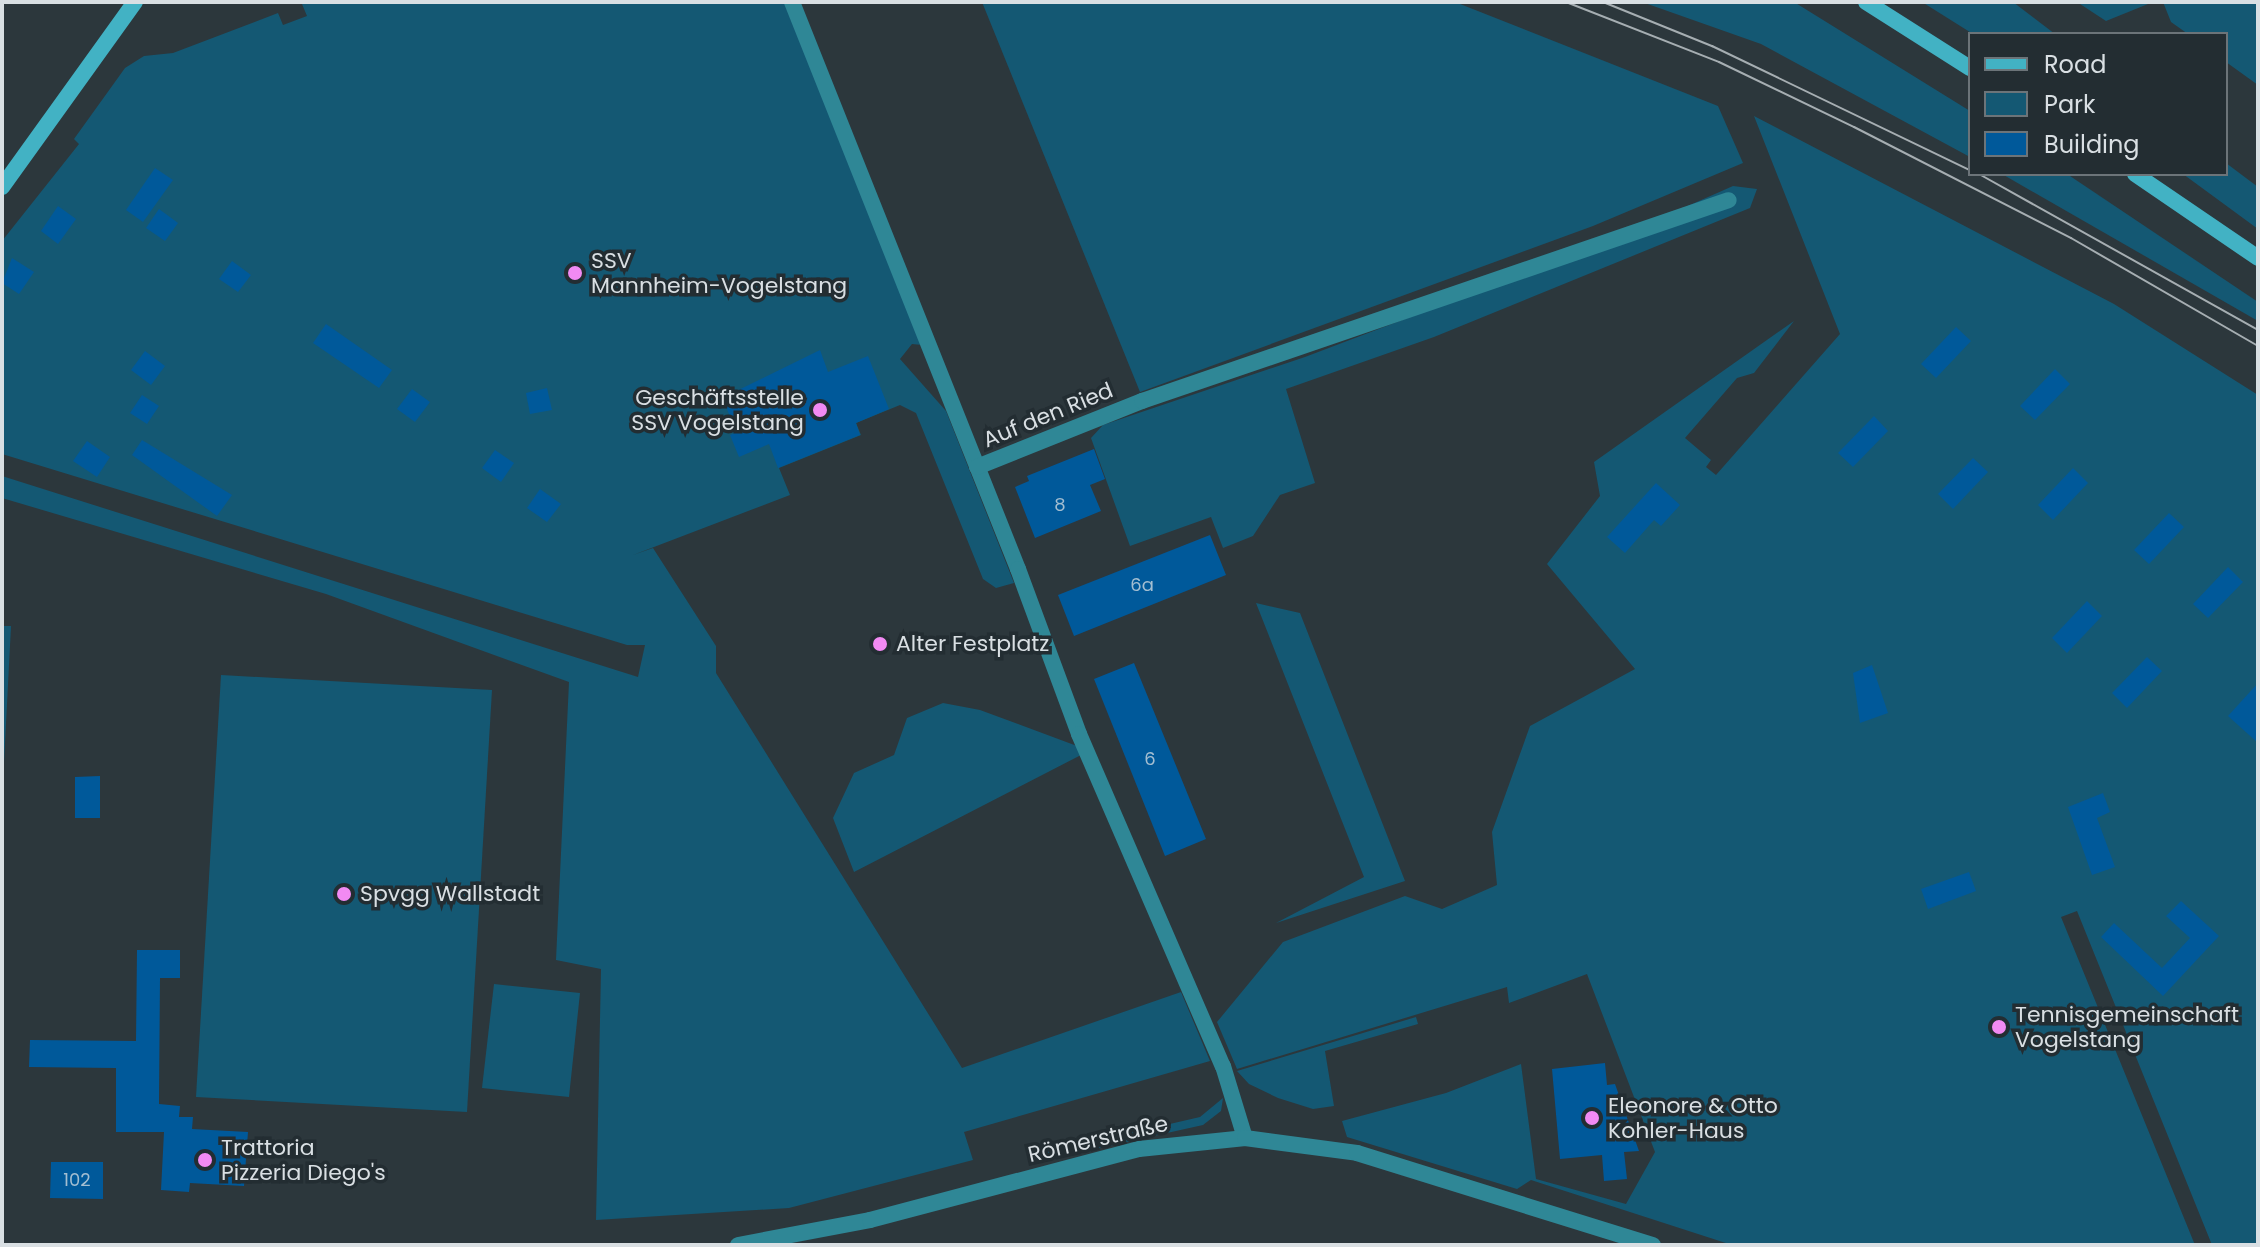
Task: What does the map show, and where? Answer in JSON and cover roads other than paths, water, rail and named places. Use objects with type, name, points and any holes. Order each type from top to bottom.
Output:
[{"type":"main road","points":[[2,187],[135,2]]},
{"type":"main road","points":[[1866,2],[1968,67]]},
{"type":"main road","points":[[2138,176],[2258,258]]},
{"type":"street","points":[[792,2],[977,467]]},
{"type":"street","name":"Auf den Ried","points":[[1245,1138],[1228,1078],[1079,734],[977,467],[1142,401],[1729,200]]},
{"type":"street","name":"Römerstraße","points":[[738,1245],[870,1220],[1139,1149],[1245,1138],[1357,1153],[1653,1245]]},
{"type":"tram line","points":[[1566,2],[1719,62],[1854,127],[2071,238],[2258,346]]},
{"type":"tram line","points":[[1603,2],[1712,46],[1968,169]]},
{"type":"tram line","points":[[1983,176],[2258,330]]},
{"type":"place","name":"SSV Mannheim-Vogelstang","points":[[575,273]]},
{"type":"place","name":"Geschäftsstelle SSV Vogelstang","points":[[820,410]]},
{"type":"place","name":"Alter Festplatz","points":[[880,644]]},
{"type":"place","name":"Spvgg Wallstadt","points":[[344,894]]},
{"type":"place","name":"Tennisgemeinschaft Vogelstang","points":[[1999,1027]]},
{"type":"place","name":"Eleonore & Otto Kohler-Haus","points":[[1592,1118]]},
{"type":"place","name":"Trattoria Pizzeria Diego's","points":[[205,1160]]}]
